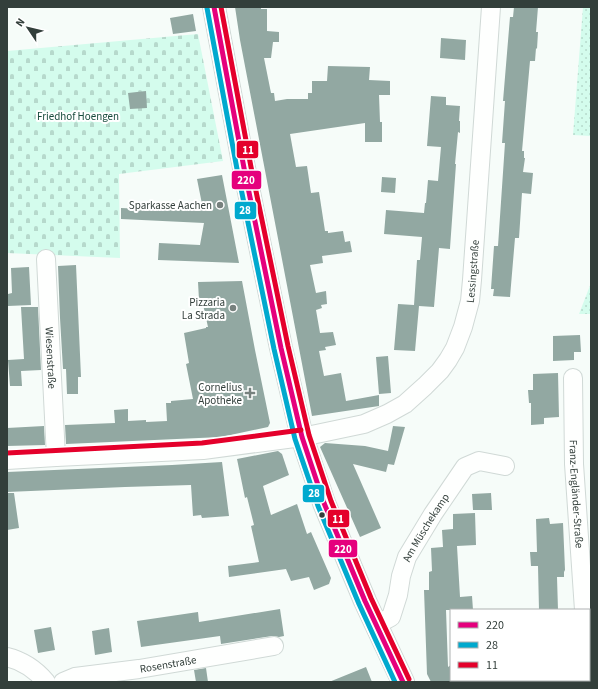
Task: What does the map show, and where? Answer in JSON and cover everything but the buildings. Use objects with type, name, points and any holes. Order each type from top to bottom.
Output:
[{"type":"main road","points":[[214,7],[245,176],[281,348],[302,437],[324,504],[359,588],[403,682]]},
{"type":"street","name":"Lessingstraße","points":[[7,460],[203,450],[302,437],[364,424],[405,404],[425,386],[440,371],[455,348],[463,327],[470,301],[491,7]]},
{"type":"street","name":"Wiesenstraße","points":[[46,259],[56,457]]},
{"type":"street","name":"Franz-Engländer-Straße","points":[[572,378],[574,464],[585,537],[584,609]]},
{"type":"street","name":"Am Müschekamp","points":[[376,625],[391,617],[407,557],[433,514],[466,467],[479,461],[505,466]]},
{"type":"street","name":"Rosenstraße","points":[[63,682],[75,677],[139,669],[274,646]]},
{"type":"street","points":[[7,657],[26,664],[40,674],[46,682]]},
{"type":"green space","points":[[583,7],[591,7],[591,136],[573,135]]},
{"type":"green space","name":"Friedhof Hoengen","points":[[198,34],[223,161],[119,174],[120,258],[7,253],[7,51]]},
{"type":"green space","points":[[591,283],[591,314],[579,314]]},
{"type":"transit line","name":"220","points":[[214,7],[244,168],[281,348],[302,437],[324,503],[365,601],[403,682]]},
{"type":"transit line","name":"11","points":[[221,7],[251,167],[288,346],[309,435],[331,501],[371,598],[409,679]]},
{"type":"transit line","name":"28","points":[[207,8],[237,169],[274,349],[295,439],[318,506],[359,604],[395,682]]},
{"type":"transit line","name":"11","points":[[7,453],[202,443],[301,430]]},
{"type":"place","name":"Sparkasse Aachen","points":[[220,205]]},
{"type":"place","name":"Pizzaria La Strada","points":[[233,308]]},
{"type":"place","name":"Cornelius Apotheke","points":[[250,393]]}]
